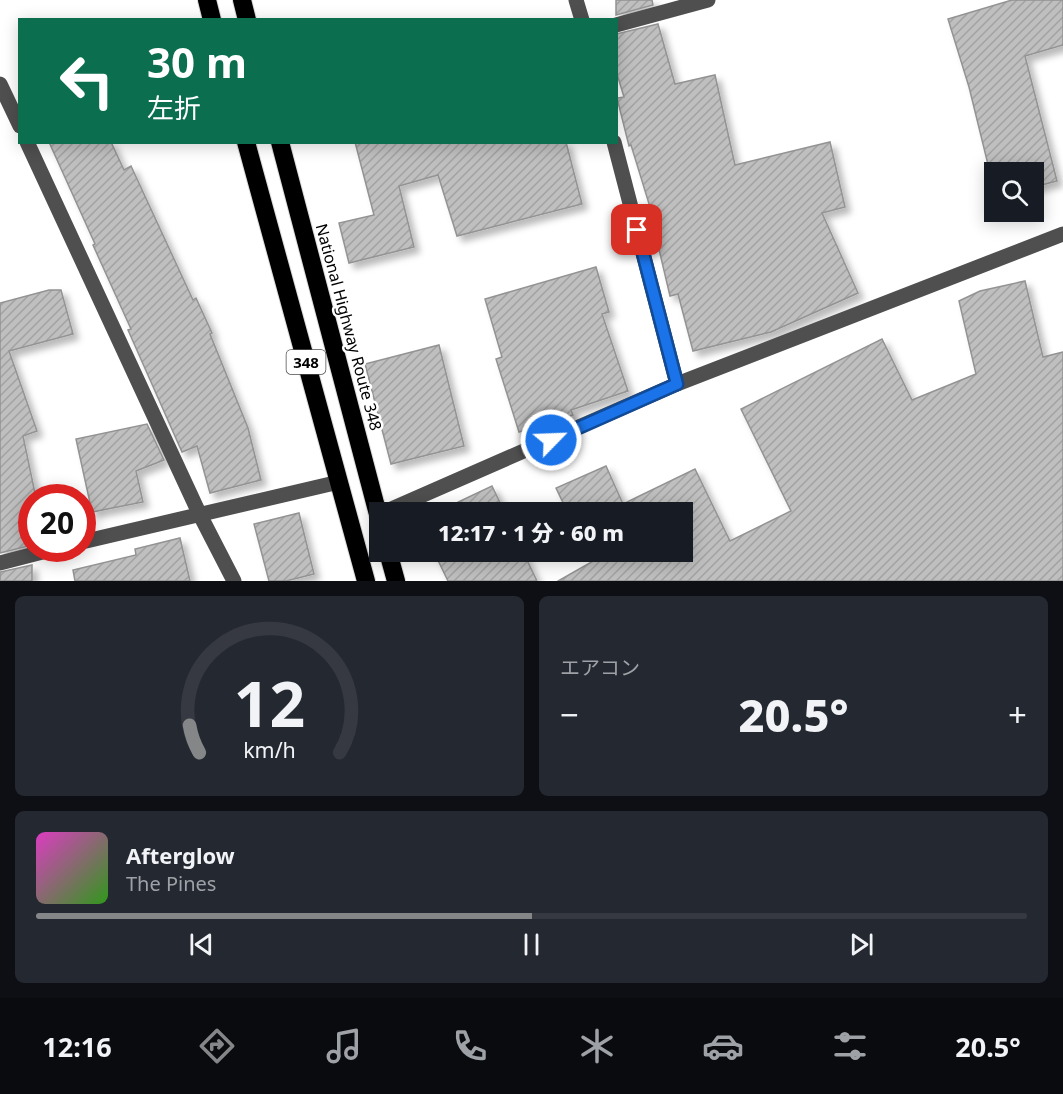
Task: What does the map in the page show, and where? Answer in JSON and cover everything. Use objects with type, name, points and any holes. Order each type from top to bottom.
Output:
[{"type":"highway","points":[[207,0],[212,18]]},
{"type":"highway","points":[[242,0],[246,18]]},
{"type":"highway","name":"348","points":[[247,144],[366,581]]},
{"type":"highway","name":"National Highway Route 348","points":[[281,144],[376,502]]},
{"type":"highway","points":[[391,562],[396,581]]},
{"type":"lane","points":[[576,0],[581,18]]},
{"type":"lane","points":[[618,24],[708,0]]},
{"type":"lane","points":[[0,84],[18,122]]},
{"type":"lane","points":[[28,144],[199,513],[234,581]]},
{"type":"lane","points":[[615,144],[677,384]]},
{"type":"lane","points":[[412,502],[677,384],[1063,234]]},
{"type":"lane","points":[[96,539],[339,482]]},
{"type":"lane","points":[[0,563],[18,558]]},
{"type":"building","points":[[616,0],[652,0],[653,5],[616,15]]},
{"type":"building","points":[[1012,0],[1063,0],[1063,45],[1025,56],[1057,181],[1044,184],[1044,162],[987,162],[969,87],[948,19]]},
{"type":"building","points":[[658,24],[675,84],[715,75],[735,165],[830,142],[845,207],[822,213],[858,293],[771,332],[693,351],[678,294],[670,296],[658,245],[653,247],[642,209],[650,207],[631,145],[629,146],[618,102],[618,98],[624,97],[618,78],[618,34]]},
{"type":"building","points":[[50,144],[112,144],[124,170],[131,166],[193,300],[196,298],[212,333],[210,334],[248,428],[261,480],[210,493],[197,446],[182,452],[128,330],[131,329],[93,245],[95,244]]},
{"type":"building","points":[[356,144],[567,144],[582,204],[457,236],[438,175],[399,186],[414,247],[349,263],[339,223],[374,215]]},
{"type":"building","points":[[596,267],[609,312],[602,314],[628,391],[571,410],[573,415],[519,432],[496,359],[502,357],[485,299]]},
{"type":"building","points":[[1025,281],[1043,357],[1063,352],[1063,581],[558,581],[591,562],[693,562],[693,502],[627,502],[695,469],[730,541],[791,511],[741,409],[882,339],[912,400],[976,374],[959,301],[980,291]]},
{"type":"building","points":[[49,290],[61,290],[73,334],[9,351],[37,431],[23,436],[33,484],[18,484],[18,548],[0,553],[0,303]]},
{"type":"building","points":[[439,345],[464,446],[391,464],[365,364]]},
{"type":"building","points":[[147,424],[164,460],[136,471],[143,502],[96,511],[96,484],[86,484],[76,439]]},
{"type":"building","points":[[606,466],[622,502],[563,502],[556,488]]},
{"type":"building","points":[[492,486],[500,502],[458,502]]},
{"type":"building","points":[[299,513],[314,574],[286,581],[269,581],[254,524]]},
{"type":"building","points":[[180,538],[190,581],[75,581],[73,570],[136,555],[135,549]]},
{"type":"building","points":[[439,562],[528,562],[537,581],[448,581]]},
{"type":"building","points":[[32,565],[32,581],[0,581],[0,572]]},
{"type":"route","points":[[551,440],[677,384],[637,230]]}]
